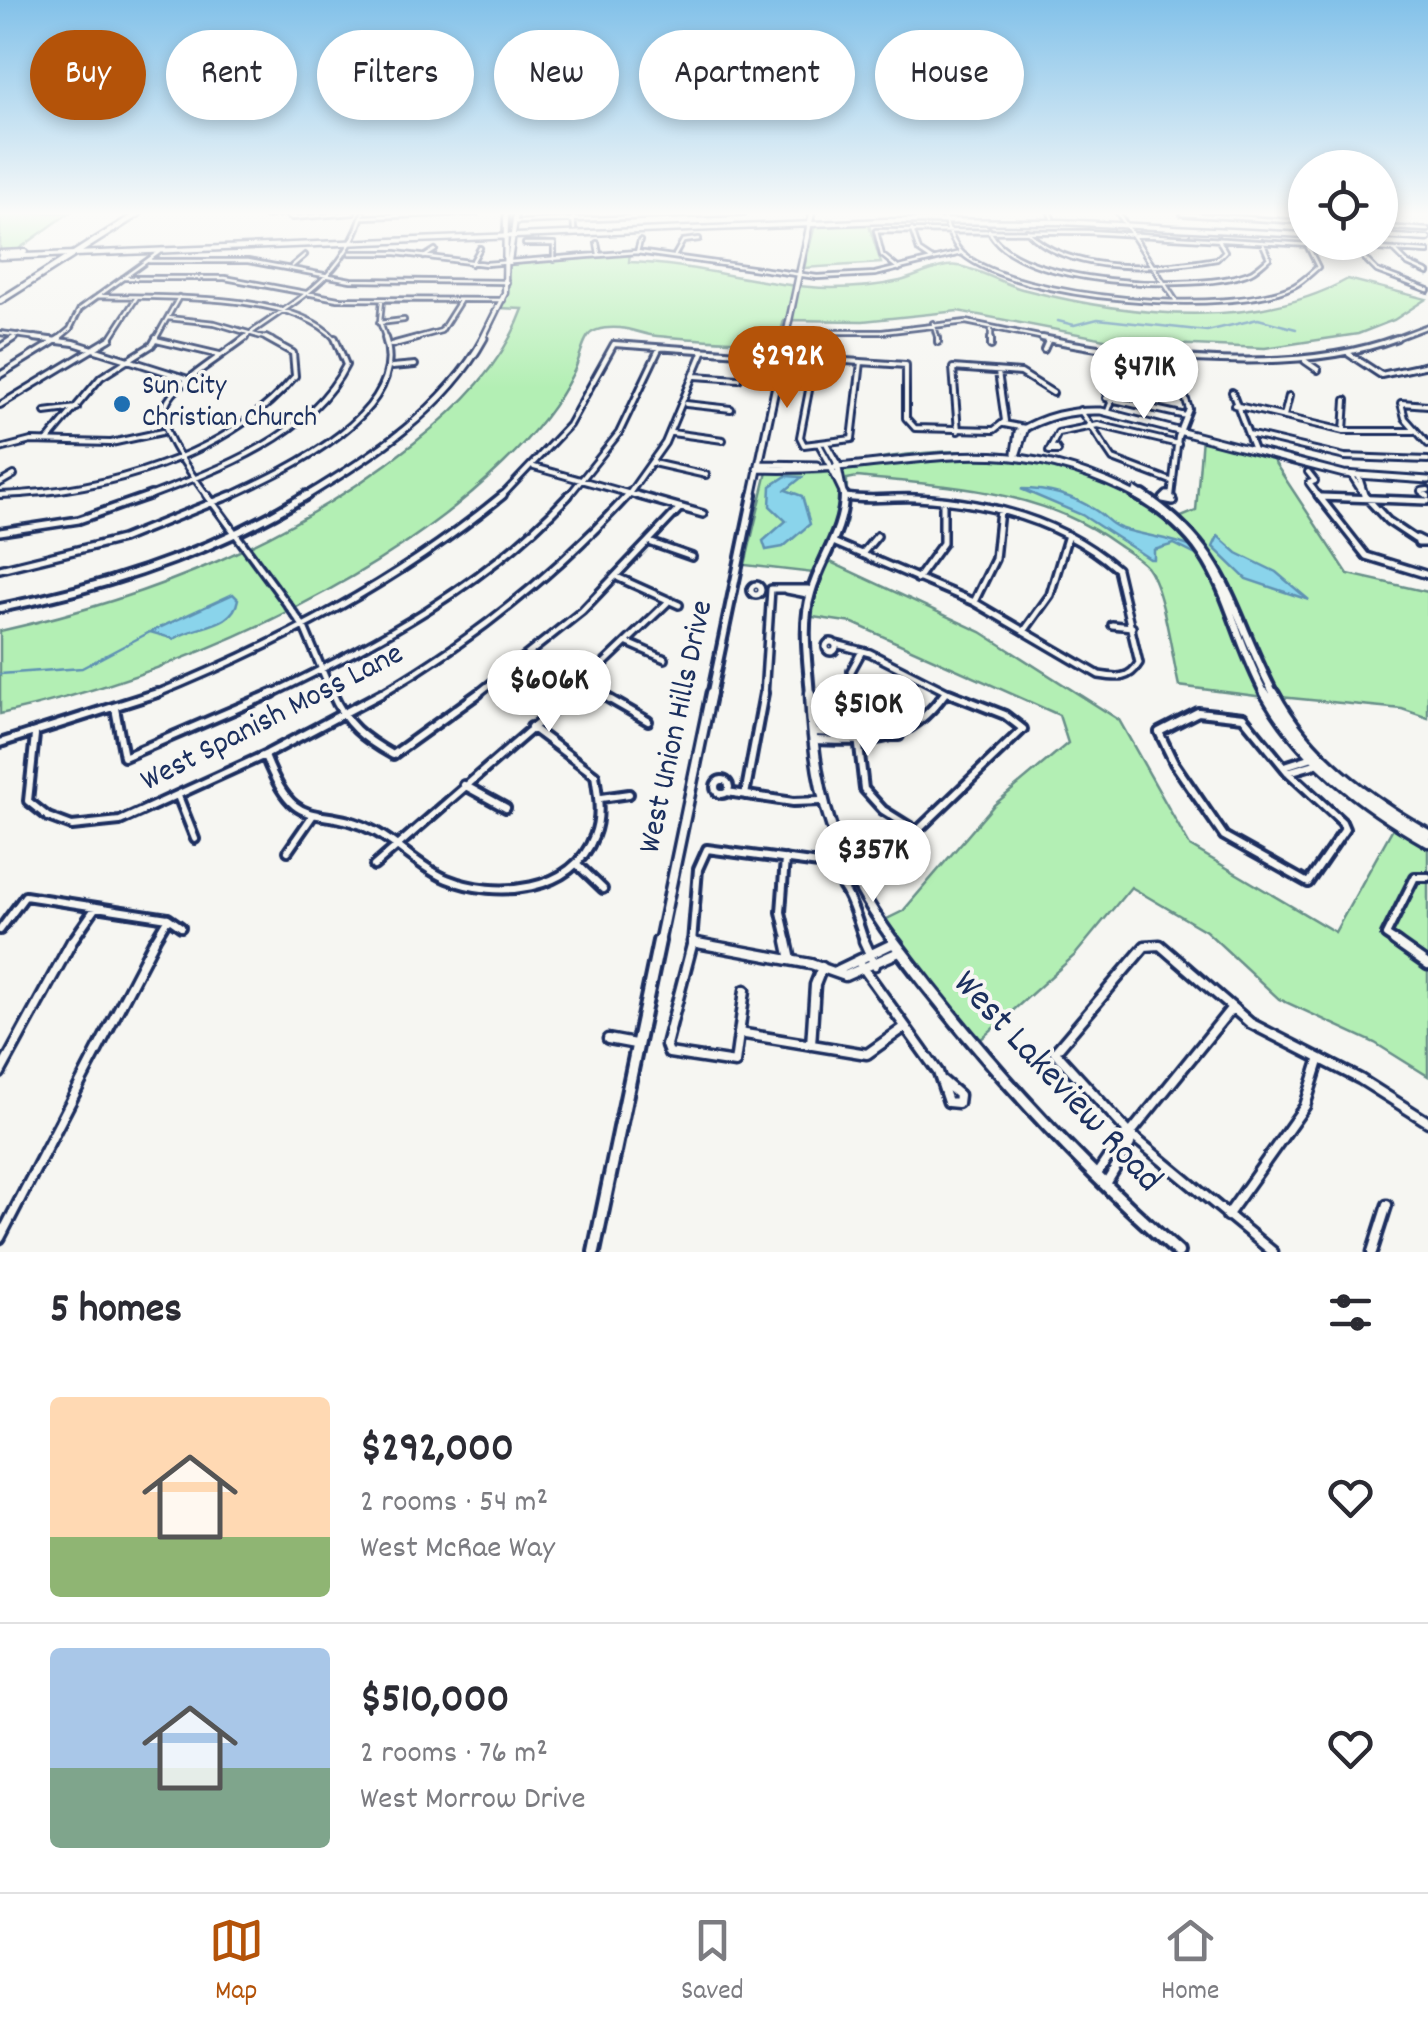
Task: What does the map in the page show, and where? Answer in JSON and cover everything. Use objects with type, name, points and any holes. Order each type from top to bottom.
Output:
[{"type":"main road","points":[[0,299],[43,271]]},
{"type":"main road","points":[[0,608],[112,582],[236,534],[328,482],[399,432],[444,391],[477,352],[503,300],[508,271]]},
{"type":"main road","name":"West Union Hills Drive","points":[[594,1252],[799,271]]},
{"type":"main road","points":[[1016,452],[1024,428],[1045,416],[1108,411],[1356,476],[1428,480]]},
{"type":"main road","points":[[808,591],[843,520],[846,497],[834,465],[952,449],[1016,452],[1096,476],[1162,513],[1206,557],[1238,614],[1274,701],[1320,759],[1428,834]]},
{"type":"main road","name":"West Lakeview Road","points":[[808,591],[821,801],[843,863],[897,947],[973,1046],[1095,1177],[1178,1252]]},
{"type":"main road","points":[[1411,824],[1428,842]]},
{"type":"street","points":[[0,375],[57,340],[98,296],[133,271]]},
{"type":"street","points":[[306,271],[329,276],[507,282]]},
{"type":"street","points":[[333,271],[187,379],[162,408],[162,432],[304,626],[342,716],[360,736],[393,755],[514,668],[618,578],[680,508]]},
{"type":"street","points":[[771,271],[851,277],[884,271]]},
{"type":"street","points":[[1009,271],[1038,283],[1093,294],[1176,301],[1246,298],[1305,283],[1314,271]]},
{"type":"street","points":[[1075,271],[1162,283],[1255,271]]},
{"type":"street","points":[[1155,271],[1176,301]]},
{"type":"street","points":[[1364,273],[1374,271]]},
{"type":"street","points":[[1378,271],[1428,290]]},
{"type":"street","points":[[123,278],[224,278],[304,294],[382,300],[503,300]]},
{"type":"street","points":[[0,532],[86,518],[196,479],[269,441],[327,399],[338,385],[345,360],[336,337],[318,326],[221,299],[98,296]]},
{"type":"street","points":[[0,405],[109,340],[138,297]]},
{"type":"street","points":[[48,440],[89,388],[156,340],[179,297]]},
{"type":"street","points":[[0,569],[96,549],[216,505],[338,434],[367,411],[392,367],[391,345],[380,324],[382,300]]},
{"type":"street","points":[[391,345],[442,332],[460,301]]},
{"type":"street","points":[[0,495],[70,490],[177,455],[251,416],[287,390],[295,376],[293,353],[276,342],[191,318],[168,318]]},
{"type":"street","points":[[318,326],[330,320]]},
{"type":"street","points":[[380,324],[404,320]]},
{"type":"street","points":[[64,322],[72,321]]},
{"type":"street","points":[[786,332],[882,332],[933,324],[991,327],[1048,341],[1164,358],[1303,359],[1397,340],[1428,326]]},
{"type":"street","points":[[933,324],[938,330],[938,342]]},
{"type":"street","points":[[991,327],[991,346]]},
{"type":"street","points":[[882,332],[887,339]]},
{"type":"street","points":[[0,333],[96,349],[125,362],[187,379]]},
{"type":"street","points":[[0,347],[18,334]]},
{"type":"street","points":[[156,340],[220,355]]},
{"type":"street","points":[[1044,350],[1048,341]]},
{"type":"street","points":[[0,744],[115,708],[219,668],[304,626],[436,548],[534,467],[584,404],[613,342],[659,349],[781,356]]},
{"type":"street","points":[[115,708],[124,758],[239,711],[418,615],[492,562],[581,480],[622,426],[659,349]]},
{"type":"street","points":[[465,350],[477,352]]},
{"type":"street","name":"West Spanish Moss Lane","points":[[36,734],[28,801],[64,824],[88,827],[118,820],[178,796],[342,716],[432,664],[519,601],[578,548],[630,494],[653,463],[686,404],[703,352]]},
{"type":"street","points":[[1346,352],[1381,375],[1428,369]]},
{"type":"street","points":[[861,361],[852,439],[824,445],[802,442],[816,358],[861,361],[906,365],[906,418],[915,428]]},
{"type":"street","points":[[1303,359],[1318,370]]},
{"type":"street","points":[[392,367],[414,365]]},
{"type":"street","points":[[958,431],[953,368],[1044,379],[1052,394]]},
{"type":"street","points":[[998,372],[1005,422]]},
{"type":"street","points":[[1099,374],[1112,407],[1108,411]]},
{"type":"street","points":[[695,376],[739,380]]},
{"type":"street","points":[[1144,404],[1146,384],[1182,385],[1190,409],[1181,430],[1171,497]]},
{"type":"street","points":[[1232,392],[1252,450]]},
{"type":"street","points":[[1284,416],[1289,396]]},
{"type":"street","points":[[1107,399],[1186,416]]},
{"type":"street","points":[[1344,431],[1346,400]]},
{"type":"street","points":[[1428,404],[1401,403],[1414,431],[1428,444]]},
{"type":"street","points":[[686,404],[731,408]]},
{"type":"street","points":[[1234,405],[1344,431],[1414,431]]},
{"type":"street","points":[[45,412],[77,408]]},
{"type":"street","points":[[1083,410],[1113,459],[1171,481]]},
{"type":"street","points":[[909,432],[915,428],[994,430],[1005,422]]},
{"type":"street","points":[[1005,422],[1024,428]]},
{"type":"street","points":[[1051,447],[1058,433],[1092,426],[1115,427],[1178,444]]},
{"type":"street","points":[[0,448],[48,440],[96,444],[162,432]]},
{"type":"street","points":[[672,432],[723,440]]},
{"type":"street","points":[[1248,434],[1345,457],[1428,460]]},
{"type":"street","points":[[90,452],[96,444]]},
{"type":"street","points":[[758,466],[834,465],[824,445]]},
{"type":"street","points":[[653,463],[706,475]]},
{"type":"street","points":[[534,467],[703,514]]},
{"type":"street","points":[[0,484],[14,475]]},
{"type":"street","points":[[1356,476],[1365,496],[1396,531],[1415,539]]},
{"type":"street","points":[[1310,481],[1368,561],[1428,575]]},
{"type":"street","points":[[1321,498],[1428,496]]},
{"type":"street","points":[[833,542],[974,602],[1084,669],[1120,678],[1134,673],[1138,663],[1122,581],[1106,558],[1068,535],[1000,510],[943,501],[846,497]]},
{"type":"street","points":[[917,579],[943,543],[943,501]]},
{"type":"street","points":[[974,602],[995,570],[1000,554],[1000,510]]},
{"type":"street","points":[[1024,631],[1050,595],[1068,535]]},
{"type":"street","points":[[858,553],[877,536]]},
{"type":"street","points":[[652,543],[692,557]]},
{"type":"street","points":[[618,578],[667,603],[679,605]]},
{"type":"street","points":[[745,795],[766,684],[768,590],[808,591]]},
{"type":"street","points":[[374,866],[583,684],[667,603]]},
{"type":"street","points":[[1112,625],[1132,627]]},
{"type":"street","points":[[628,643],[665,658]]},
{"type":"street","points":[[836,644],[862,651],[945,693],[1014,719],[1023,729],[975,771],[882,865]]},
{"type":"street","points":[[862,651],[852,671],[869,797],[918,832]]},
{"type":"street","points":[[583,684],[648,721]]},
{"type":"street","points":[[814,736],[891,741],[936,708],[945,693]]},
{"type":"street","points":[[1198,712],[1243,718],[1286,769],[1345,829],[1308,883],[1224,836],[1174,763],[1159,732],[1198,712]]},
{"type":"street","points":[[265,756],[282,795],[294,808],[364,826],[398,842],[447,880],[510,890],[541,885],[578,864],[596,841],[603,817],[595,775],[532,727]]},
{"type":"street","points":[[1286,769],[1320,759]]},
{"type":"street","points":[[464,785],[506,808]]},
{"type":"street","points":[[727,792],[821,801]]},
{"type":"street","points":[[601,798],[628,794]]},
{"type":"street","points":[[178,796],[195,838]]},
{"type":"street","points":[[288,851],[313,815]]},
{"type":"street","points":[[745,990],[735,1063],[667,1050],[692,942],[704,850],[831,870],[858,914],[875,965]]},
{"type":"street","points":[[785,860],[781,912],[790,960]]},
{"type":"street","points":[[578,864],[603,889]]},
{"type":"street","points":[[1423,875],[1386,935],[1428,965]]},
{"type":"street","points":[[0,930],[26,896],[168,918],[181,927]]},
{"type":"street","points":[[0,1073],[62,956],[97,906]]},
{"type":"street","points":[[0,1238],[44,1165],[143,957],[168,918]]},
{"type":"street","points":[[692,942],[851,976],[869,956],[897,947]]},
{"type":"street","points":[[1273,1252],[1130,1134],[1055,1052],[1145,946],[1153,942],[1230,1010],[1318,1061],[1360,1079],[1428,1122]]},
{"type":"street","points":[[862,966],[875,965],[897,947]]},
{"type":"street","points":[[862,966],[943,1081]]},
{"type":"street","points":[[811,1045],[815,986],[822,968]]},
{"type":"street","points":[[1095,1177],[1122,1138],[1130,1134],[1230,1010]]},
{"type":"street","points":[[739,1033],[867,1054],[905,1027]]},
{"type":"street","points":[[608,1039],[638,1044]]},
{"type":"street","points":[[1227,1216],[1305,1106],[1318,1061]]},
{"type":"street","points":[[1104,1186],[1130,1144],[1130,1134]]},
{"type":"street","points":[[1372,1252],[1384,1226],[1387,1206]]},
{"type":"green space","points":[[507,271],[706,271],[832,288],[892,283],[927,271],[978,271],[1022,289],[1061,298],[1187,314],[1271,307],[1311,296],[1348,279],[1426,299],[1394,320],[1358,334],[1265,348],[1120,342],[958,311],[863,321],[784,320],[778,344],[657,336],[616,328],[597,330],[586,340],[559,398],[524,442],[453,508],[396,549],[334,587],[202,651],[66,697],[0,714],[0,631],[112,601],[218,561],[269,537],[367,478],[431,429],[491,367],[523,309],[500,308]]},
{"type":"green space","points":[[1202,437],[1271,457],[1348,574],[1428,592],[1428,718],[1402,709],[1280,697],[1293,719],[1326,757],[1428,831],[1428,1076],[1375,1043],[1279,999],[1206,931],[1131,887],[1075,955],[979,1041],[885,920],[903,911],[994,805],[1068,743],[1059,715],[853,623],[806,616],[814,573],[745,565],[767,472],[826,473],[888,457],[929,452],[967,451],[1038,458],[1105,481],[1174,520],[1196,511]],"holes":[[[847,479],[959,488],[1025,501],[1087,526],[1144,564],[1158,591],[1179,686],[1264,697],[1356,799],[1394,826],[1335,932],[1190,846],[1119,720],[981,632],[826,560],[846,523]]]},
{"type":"water","points":[[786,476],[802,477],[786,490],[802,496],[810,524],[783,547],[766,550],[763,541],[786,521],[770,506],[771,486]]},
{"type":"water","points":[[1021,489],[1069,497],[1116,526],[1187,545],[1196,549],[1196,555],[1174,544],[1154,550],[1154,559],[1150,559],[1082,515]]},
{"type":"water","points":[[1218,536],[1237,553],[1276,572],[1309,600],[1246,579],[1213,547]]},
{"type":"water","points":[[233,594],[238,599],[235,609],[221,621],[174,639],[150,632]]},
{"type":"waterway","points":[[1058,321],[1074,325],[1098,319],[1207,331],[1258,319],[1296,329]]},
{"type":"waterway","points":[[0,674],[82,668],[150,632]]},
{"type":"place","name":"Sun City Christian Church","points":[[122,404]]}]
